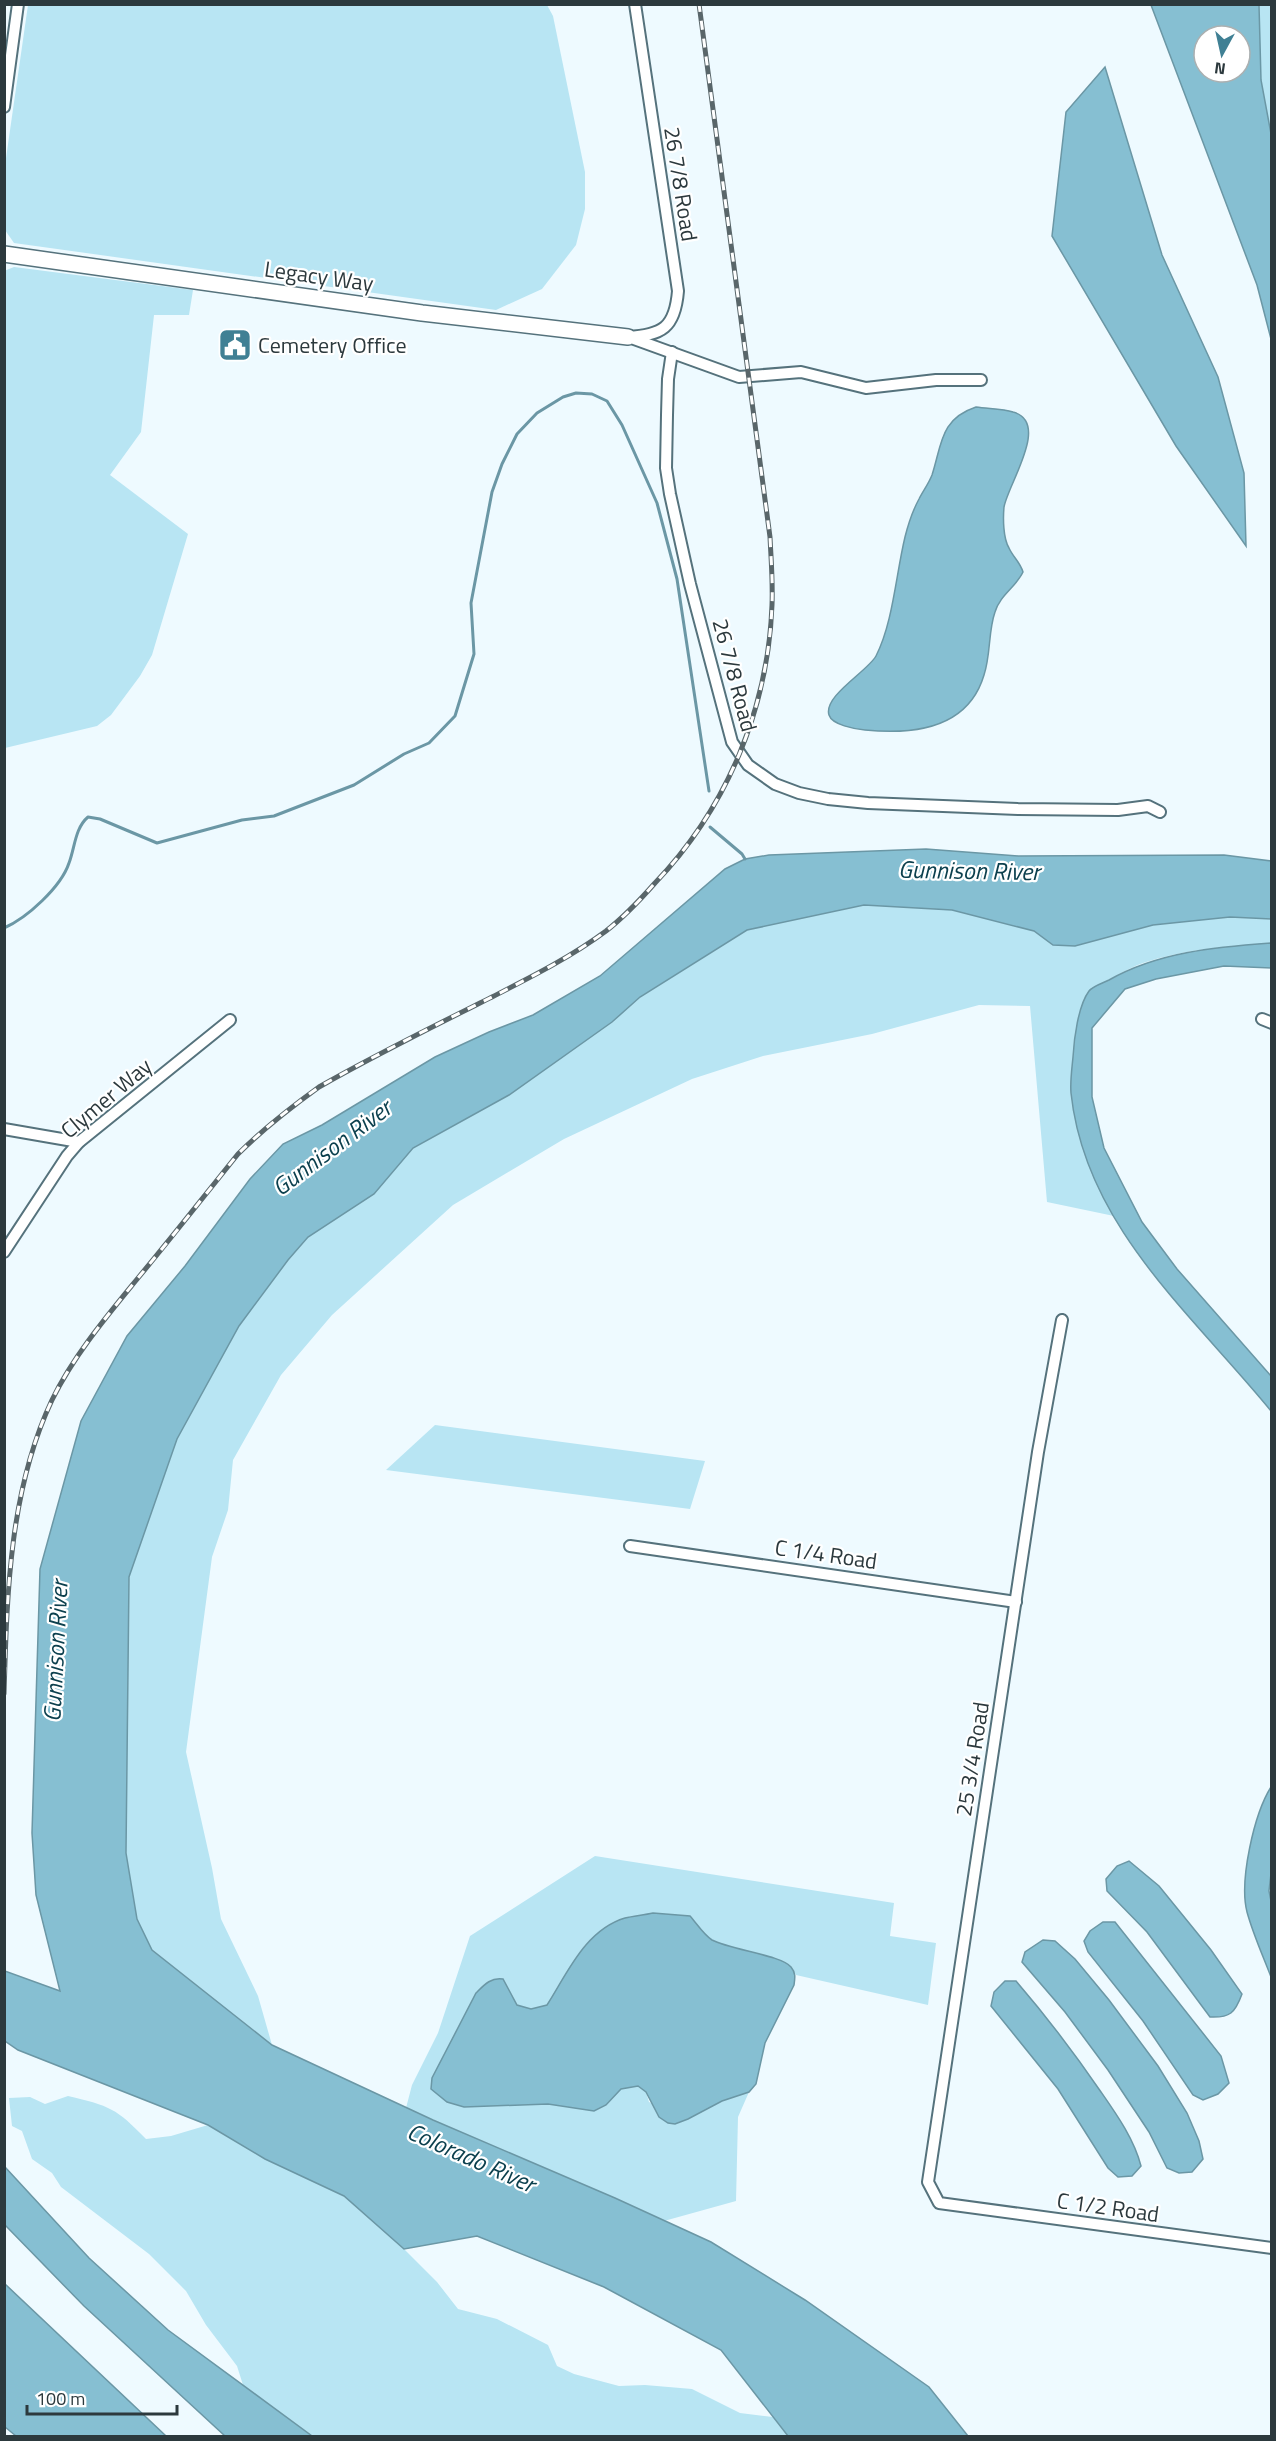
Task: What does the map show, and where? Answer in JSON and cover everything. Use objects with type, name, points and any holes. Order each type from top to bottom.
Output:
[{"type":"street","points":[[4,107],[18,4]]},
{"type":"street","name":"26 7/8 Road","points":[[628,337],[651,336],[660,332],[675,311],[678,291],[634,4]]},
{"type":"street","name":"Legacy Way","points":[[4,254],[422,313],[628,337]]},
{"type":"street","points":[[628,337],[740,377],[801,372],[866,388],[936,380],[981,380]]},
{"type":"street","name":"26 7/8 Road","points":[[672,352],[668,379],[666,468],[670,494],[690,584],[732,742],[748,765],[775,784],[799,793],[828,799],[868,803],[1018,809],[1118,810],[1148,806],[1160,812]]},
{"type":"street","name":"Clymer Way","points":[[4,1252],[67,1156],[79,1142],[230,1020]]},
{"type":"street","points":[[4,1129],[79,1142]]},
{"type":"street","name":"25 3/4 Road","points":[[939,2203],[928,2182],[1038,1452],[1062,1320]]},
{"type":"street","name":"C 1/4 Road","points":[[630,1546],[1016,1602]]},
{"type":"street","name":"C 1/2 Road","points":[[939,2203],[1272,2248]]},
{"type":"shaded area","points":[[28,5],[547,5],[553,16],[585,172],[585,209],[576,245],[542,289],[496,310],[14,243],[5,230],[4,172]]},
{"type":"shaded area","points":[[1259,5],[1271,5],[1271,139],[1261,80]]},
{"type":"shaded area","points":[[14,267],[193,290],[189,315],[154,315],[141,432],[110,475],[188,534],[152,655],[140,676],[111,715],[97,726],[5,748],[4,271]]},
{"type":"shaded area","points":[[864,905],[952,910],[1034,931],[1053,945],[1075,946],[1153,925],[1230,917],[1271,919],[1271,943],[1174,954],[1129,969],[1090,991],[1071,1092],[1079,1132],[1089,1163],[1114,1216],[1047,1202],[1030,1006],[979,1005],[872,1034],[763,1056],[692,1079],[564,1139],[453,1205],[332,1315],[281,1375],[233,1460],[228,1510],[212,1557],[186,1752],[221,1919],[258,1996],[272,2045],[152,1950],[137,1919],[126,1853],[129,1577],[177,1439],[239,1326],[288,1260],[308,1237],[374,1194],[413,1148],[509,1095],[612,1022],[640,997],[747,930]]},
{"type":"shaded area","points":[[435,1425],[705,1461],[690,1509],[386,1470]]},
{"type":"shaded area","points":[[595,1856],[894,1903],[890,1936],[936,1943],[928,2005],[796,1975],[779,1960],[719,1944],[706,1936],[690,1916],[585,1945],[547,2005],[531,2009],[517,2005],[503,1979],[491,1980],[476,1993],[464,2107],[548,2104],[594,2111],[606,2105],[621,2089],[638,2086],[646,2092],[649,2102],[688,2119],[722,2101],[749,2092],[738,2117],[736,2201],[664,2221],[406,2108],[412,2085],[438,2033],[470,1936]]},
{"type":"shaded area","points":[[68,2096],[112,2110],[146,2139],[171,2136],[208,2125],[265,2159],[344,2196],[404,2249],[437,2282],[458,2309],[497,2319],[548,2345],[557,2366],[574,2374],[619,2386],[645,2385],[692,2389],[740,2413],[773,2417],[788,2436],[312,2436],[243,2385],[237,2366],[206,2325],[186,2291],[149,2254],[61,2187],[52,2173],[32,2159],[22,2131],[12,2126],[9,2098],[30,2097],[45,2104]]},
{"type":"water","points":[[1151,5],[1259,5],[1261,80],[1272,139],[1271,339],[1257,285]]},
{"type":"water","points":[[1105,67],[1162,255],[1218,377],[1244,473],[1246,546],[1176,446],[1052,236],[1066,112]]},
{"type":"water","points":[[976,407],[1013,412],[1024,418],[1028,428],[1024,455],[1004,507],[1007,544],[1023,572],[997,606],[991,627],[984,675],[976,693],[966,707],[937,725],[920,729],[884,731],[856,729],[839,724],[829,715],[829,708],[839,692],[876,656],[882,643],[908,528],[917,503],[932,475],[944,434],[955,418]]},
{"type":"water","points":[[926,849],[1018,856],[1224,855],[1271,861],[1271,919],[1230,917],[1153,925],[1075,946],[1053,945],[1034,931],[952,910],[864,905],[747,930],[640,997],[612,1022],[509,1095],[413,1148],[374,1194],[308,1237],[239,1326],[177,1439],[129,1577],[126,1853],[137,1919],[152,1950],[272,2045],[433,2120],[711,2242],[805,2300],[929,2387],[968,2436],[788,2436],[721,2350],[604,2287],[477,2236],[404,2249],[344,2196],[265,2159],[208,2125],[18,2050],[5,2041],[5,1971],[60,1991],[36,1895],[32,1833],[40,1569],[81,1421],[127,1336],[185,1266],[250,1179],[283,1144],[322,1125],[435,1057],[533,1015],[600,976],[725,869],[745,859],[769,855]]},
{"type":"water","points":[[1271,943],[1271,968],[1224,966],[1156,979],[1125,989],[1092,1028],[1092,1097],[1104,1148],[1142,1222],[1177,1269],[1271,1376],[1271,1411],[1177,1303],[1147,1266],[1120,1226],[1097,1185],[1080,1141],[1071,1084],[1077,1023],[1085,997],[1093,988],[1147,963],[1167,957],[1208,949]]},
{"type":"water","points":[[1271,1787],[1272,1865],[1269,1891],[1272,1906],[1271,1977],[1247,1912],[1245,1883],[1254,1830]]},
{"type":"water","points":[[1129,1861],[1159,1886],[1211,1950],[1242,1994],[1231,2013],[1222,2017],[1210,2017],[1147,1932],[1107,1891],[1106,1879],[1117,1866]]},
{"type":"water","points":[[653,1913],[690,1916],[712,1940],[777,1959],[793,1969],[794,1985],[765,2043],[756,2084],[749,2092],[722,2101],[675,2124],[668,2123],[659,2117],[646,2092],[638,2086],[621,2089],[606,2105],[594,2111],[548,2104],[464,2107],[447,2102],[431,2089],[432,2078],[476,1993],[491,1980],[503,1979],[517,2005],[531,2009],[547,2005],[578,1954],[599,1932],[625,1918]]},
{"type":"water","points":[[1103,1922],[1115,1922],[1221,2056],[1229,2083],[1218,2094],[1203,2100],[1193,2095],[1143,2021],[1088,1952],[1084,1941],[1090,1931]]},
{"type":"water","points":[[1043,1940],[1055,1941],[1075,1959],[1158,2066],[1187,2113],[1199,2141],[1203,2159],[1192,2172],[1179,2173],[1167,2168],[1149,2132],[1108,2070],[1065,2012],[1022,1962],[1025,1952]]},
{"type":"water","points":[[1005,1981],[1016,1981],[1050,2022],[1119,2118],[1134,2146],[1141,2166],[1132,2176],[1118,2177],[1108,2168],[1058,2089],[991,2006],[994,1992]]},
{"type":"water","points":[[5,2167],[89,2258],[168,2330],[312,2436],[225,2436],[84,2306],[5,2225]]},
{"type":"water","points":[[4,2284],[166,2436],[16,2436],[5,2427]]},
{"type":"waterway","points":[[4,928],[33,909],[59,882],[69,863],[80,827],[88,817],[100,819],[157,843],[242,820],[274,816],[354,785],[404,754],[429,743],[455,716],[474,654],[471,603],[492,492],[502,464],[517,434],[537,413],[563,397],[576,393],[592,394],[607,401],[622,425],[657,503],[677,579],[709,791]]},
{"type":"waterway","points":[[710,827],[745,859]]},
{"type":"railway","points":[[4,1694],[9,1581],[13,1544],[27,1470],[52,1400],[70,1367],[103,1321],[238,1154],[287,1111],[319,1087],[340,1075],[565,958],[619,920],[681,854],[723,790],[739,755],[752,719],[769,644],[772,571],[770,537],[699,4]]},
{"type":"place","name":"Cemetery Office","points":[[235,345]]},
{"type":"water label","name":"Gunnison River","points":[[969,871]]},
{"type":"water label","name":"Gunnison River","points":[[332,1148]]},
{"type":"water label","name":"Gunnison River","points":[[56,1651]]},
{"type":"water label","name":"Colorado River","points":[[471,2158]]}]
